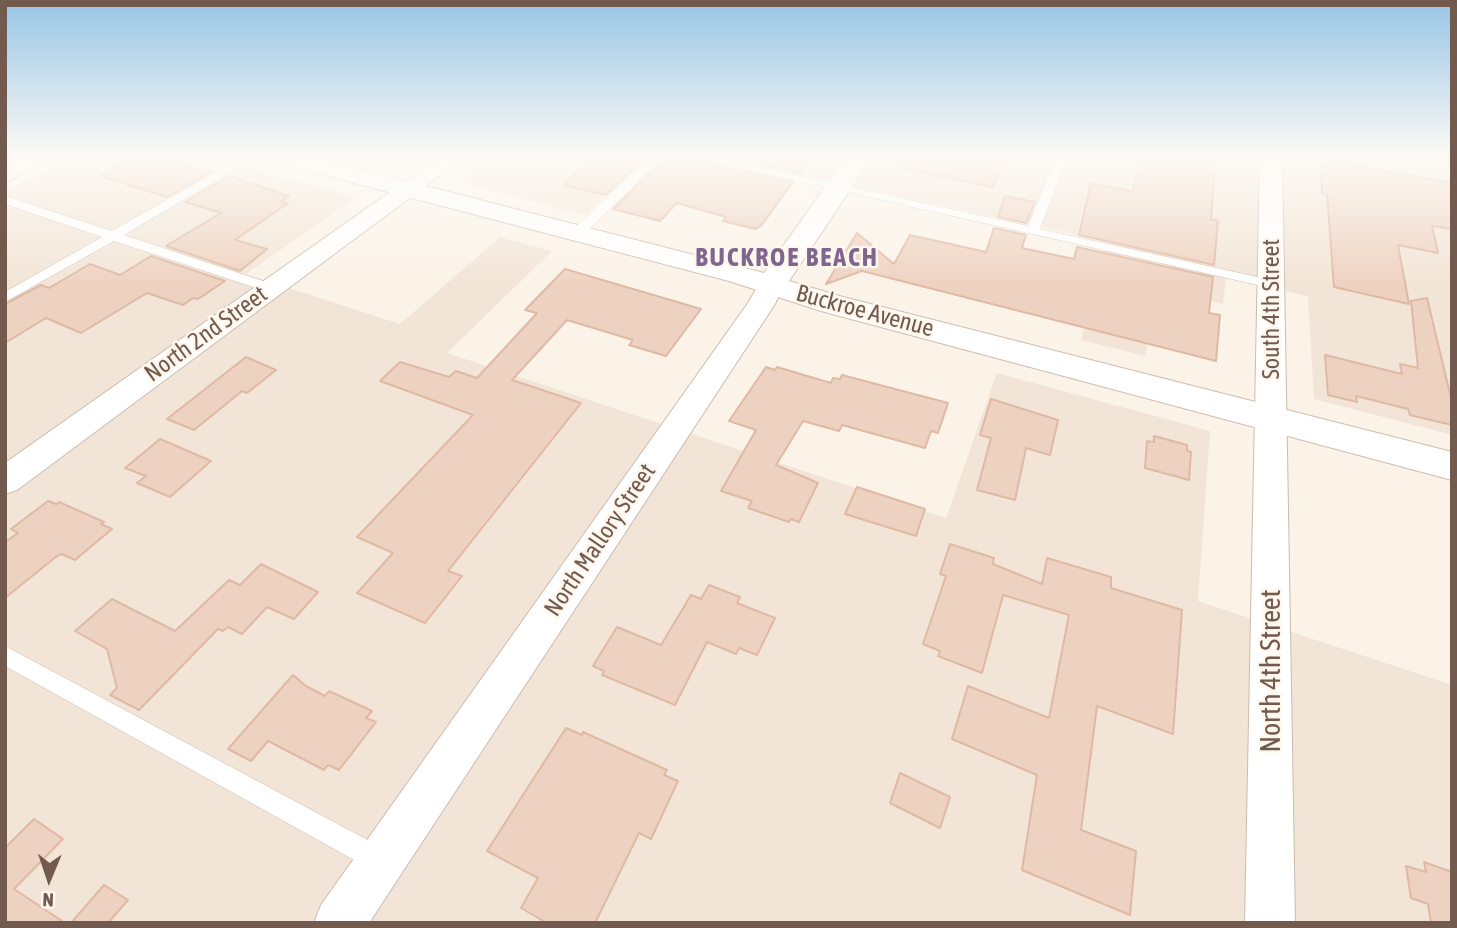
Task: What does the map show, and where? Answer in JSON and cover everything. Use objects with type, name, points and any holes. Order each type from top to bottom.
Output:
[{"type":"street","name":"North 2nd Street","points":[[5,481],[395,199]]},
{"type":"street","name":"Buckroe Avenue","points":[[448,199],[771,285],[832,304],[1452,466]]},
{"type":"street","name":"North Mallory Street","points":[[339,923],[831,199]]},
{"type":"street","name":"South 4th Street","points":[[1271,199],[1271,419]]},
{"type":"street","name":"North 4th Street","points":[[1270,923],[1271,419]]},
{"type":"lane","points":[[5,298],[177,199]]},
{"type":"lane","points":[[577,233],[612,199]]},
{"type":"lane","points":[[881,199],[1271,284]]},
{"type":"lane","points":[[1033,231],[1045,199]]},
{"type":"lane","points":[[5,200],[270,288]]},
{"type":"lane","points":[[5,655],[381,861]]},
{"type":"shaded area","points":[[5,199],[353,199],[246,274],[400,324],[500,237],[552,251],[447,353],[946,518],[997,373],[1210,431],[1198,601],[1452,685],[1452,923],[5,923]]},
{"type":"shaded area","points":[[525,199],[602,199],[585,215]]},
{"type":"shaded area","points":[[914,199],[1452,199],[1452,435],[1314,399],[1308,296],[1226,278],[1223,304],[1156,289],[1145,356],[1081,340],[1105,241]]},
{"type":"building","points":[[190,199],[284,199],[281,201],[288,203],[235,240],[267,249],[240,271],[166,246],[221,213],[185,202]]},
{"type":"building","points":[[623,199],[780,199],[761,226],[755,229],[723,221],[726,217],[677,203],[660,221],[613,209]]},
{"type":"building","points":[[1004,199],[1035,202],[1026,223],[998,217]]},
{"type":"building","points":[[1087,199],[1213,199],[1211,219],[1218,221],[1214,265],[1079,235]]},
{"type":"building","points":[[1327,199],[1452,199],[1452,229],[1432,226],[1438,253],[1398,245],[1409,304],[1334,287]]},
{"type":"building","points":[[994,228],[1026,235],[1022,248],[1074,259],[1077,247],[1213,277],[1209,313],[1220,315],[1216,361],[862,271],[826,284],[857,233],[894,264],[910,235],[986,252]]},
{"type":"building","points":[[151,256],[225,281],[198,299],[193,298],[183,305],[147,293],[81,333],[46,318],[5,343],[5,304],[41,285],[49,288],[90,264],[120,275]]},
{"type":"building","points":[[565,269],[701,309],[666,356],[629,345],[633,340],[567,320],[512,380],[581,403],[448,571],[462,576],[425,623],[357,593],[393,553],[357,537],[473,415],[380,381],[400,362],[449,377],[456,371],[477,378],[537,313],[525,310]]},
{"type":"building","points":[[1427,298],[1452,402],[1452,425],[1410,415],[1408,409],[1356,396],[1357,402],[1328,395],[1325,355],[1402,374],[1400,364],[1418,368],[1411,301]]},
{"type":"building","points":[[246,357],[276,370],[247,393],[242,391],[194,430],[167,419]]},
{"type":"building","points":[[766,367],[775,370],[777,367],[831,383],[833,378],[840,379],[842,375],[948,403],[938,433],[931,431],[925,448],[842,425],[839,431],[803,421],[776,465],[818,483],[799,522],[791,519],[789,522],[748,508],[752,501],[721,491],[756,430],[729,421]]},
{"type":"building","points":[[991,399],[1058,420],[1050,455],[1026,448],[1015,500],[977,490],[991,438],[980,435]]},
{"type":"building","points":[[1154,436],[1187,445],[1187,451],[1191,452],[1189,480],[1145,468],[1147,441],[1154,442]]},
{"type":"building","points":[[160,439],[211,461],[170,497],[137,483],[146,476],[125,468]]},
{"type":"building","points":[[857,487],[925,509],[916,536],[845,514]]},
{"type":"building","points":[[48,501],[56,504],[59,502],[104,522],[101,524],[112,529],[75,560],[62,554],[57,556],[5,598],[5,542],[18,533],[11,529]]},
{"type":"building","points":[[950,544],[994,558],[993,564],[1042,584],[1047,558],[1111,577],[1111,588],[1182,610],[1173,734],[1097,706],[1081,830],[1136,851],[1130,915],[1022,870],[1037,775],[952,739],[968,686],[1049,718],[1069,615],[1003,595],[982,673],[938,656],[940,651],[923,644],[946,576],[940,574]]},
{"type":"building","points":[[261,564],[318,592],[294,619],[267,607],[242,634],[228,627],[223,631],[218,629],[139,710],[110,695],[117,688],[107,649],[75,631],[112,599],[175,631],[229,580],[240,585]]},
{"type":"building","points":[[709,585],[740,597],[737,603],[775,618],[757,655],[739,648],[736,654],[707,642],[675,705],[602,675],[604,671],[593,666],[617,627],[661,645],[691,595],[701,599]]},
{"type":"building","points":[[293,675],[325,696],[329,691],[372,711],[366,718],[376,722],[339,770],[328,765],[324,770],[268,741],[251,761],[228,749]]},
{"type":"building","points":[[566,728],[582,735],[583,732],[667,770],[664,775],[678,781],[651,839],[639,833],[595,923],[547,923],[521,908],[538,878],[487,851]]},
{"type":"building","points":[[900,773],[950,797],[940,828],[890,803]]},
{"type":"building","points":[[34,819],[63,839],[14,889],[65,923],[5,923],[5,848]]},
{"type":"building","points":[[1424,862],[1452,872],[1452,923],[1431,923],[1428,904],[1411,898],[1406,866],[1426,872]]},
{"type":"building","points":[[104,885],[128,900],[108,923],[71,923]]},
{"type":"district","name":"BUCKROE BEACH","points":[[787,258]]}]
